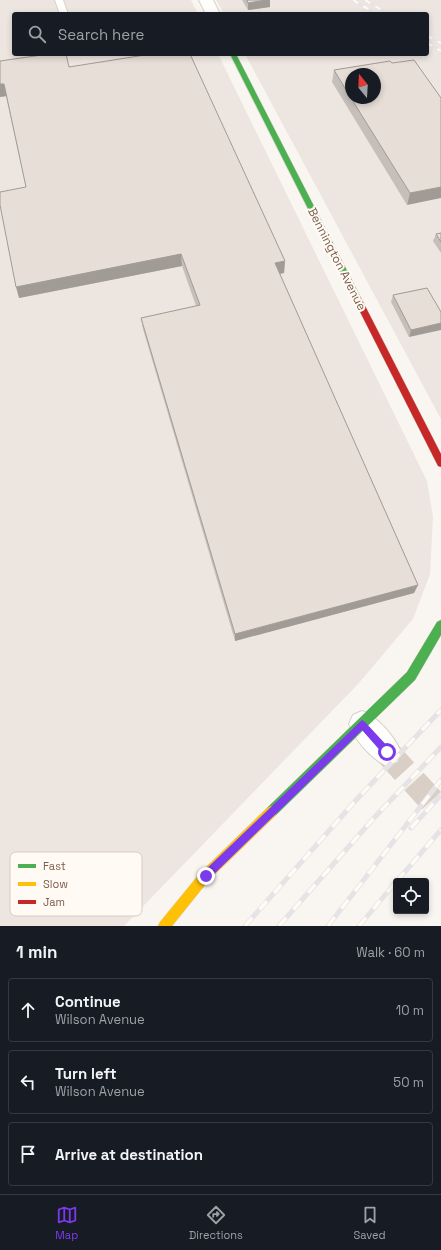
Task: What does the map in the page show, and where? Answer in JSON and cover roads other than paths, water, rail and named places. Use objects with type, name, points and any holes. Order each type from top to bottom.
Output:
[{"type":"street","points":[[206,0],[212,12]]},
{"type":"street","name":"Bennington Avenue","points":[[234,56],[441,464]]},
{"type":"street","points":[[164,926],[206,876],[411,676],[441,624]]},
{"type":"street","points":[[362,724],[387,752]]},
{"type":"lane","points":[[59,0],[63,12]]},
{"type":"tunnel","points":[[387,752],[441,811]]},
{"type":"railway","points":[[353,0],[373,12]]},
{"type":"railway","points":[[365,0],[385,12]]},
{"type":"railway","points":[[429,37],[441,43]]},
{"type":"railway","points":[[429,44],[441,51]]},
{"type":"railway","points":[[245,926],[357,799],[441,710]]},
{"type":"railway","points":[[279,926],[373,819],[441,747]]},
{"type":"railway","points":[[328,926],[441,780]]},
{"type":"railway","points":[[411,828],[441,795]]},
{"type":"railway","points":[[400,878],[441,830]]},
{"type":"railway","points":[[359,926],[393,886]]}]
